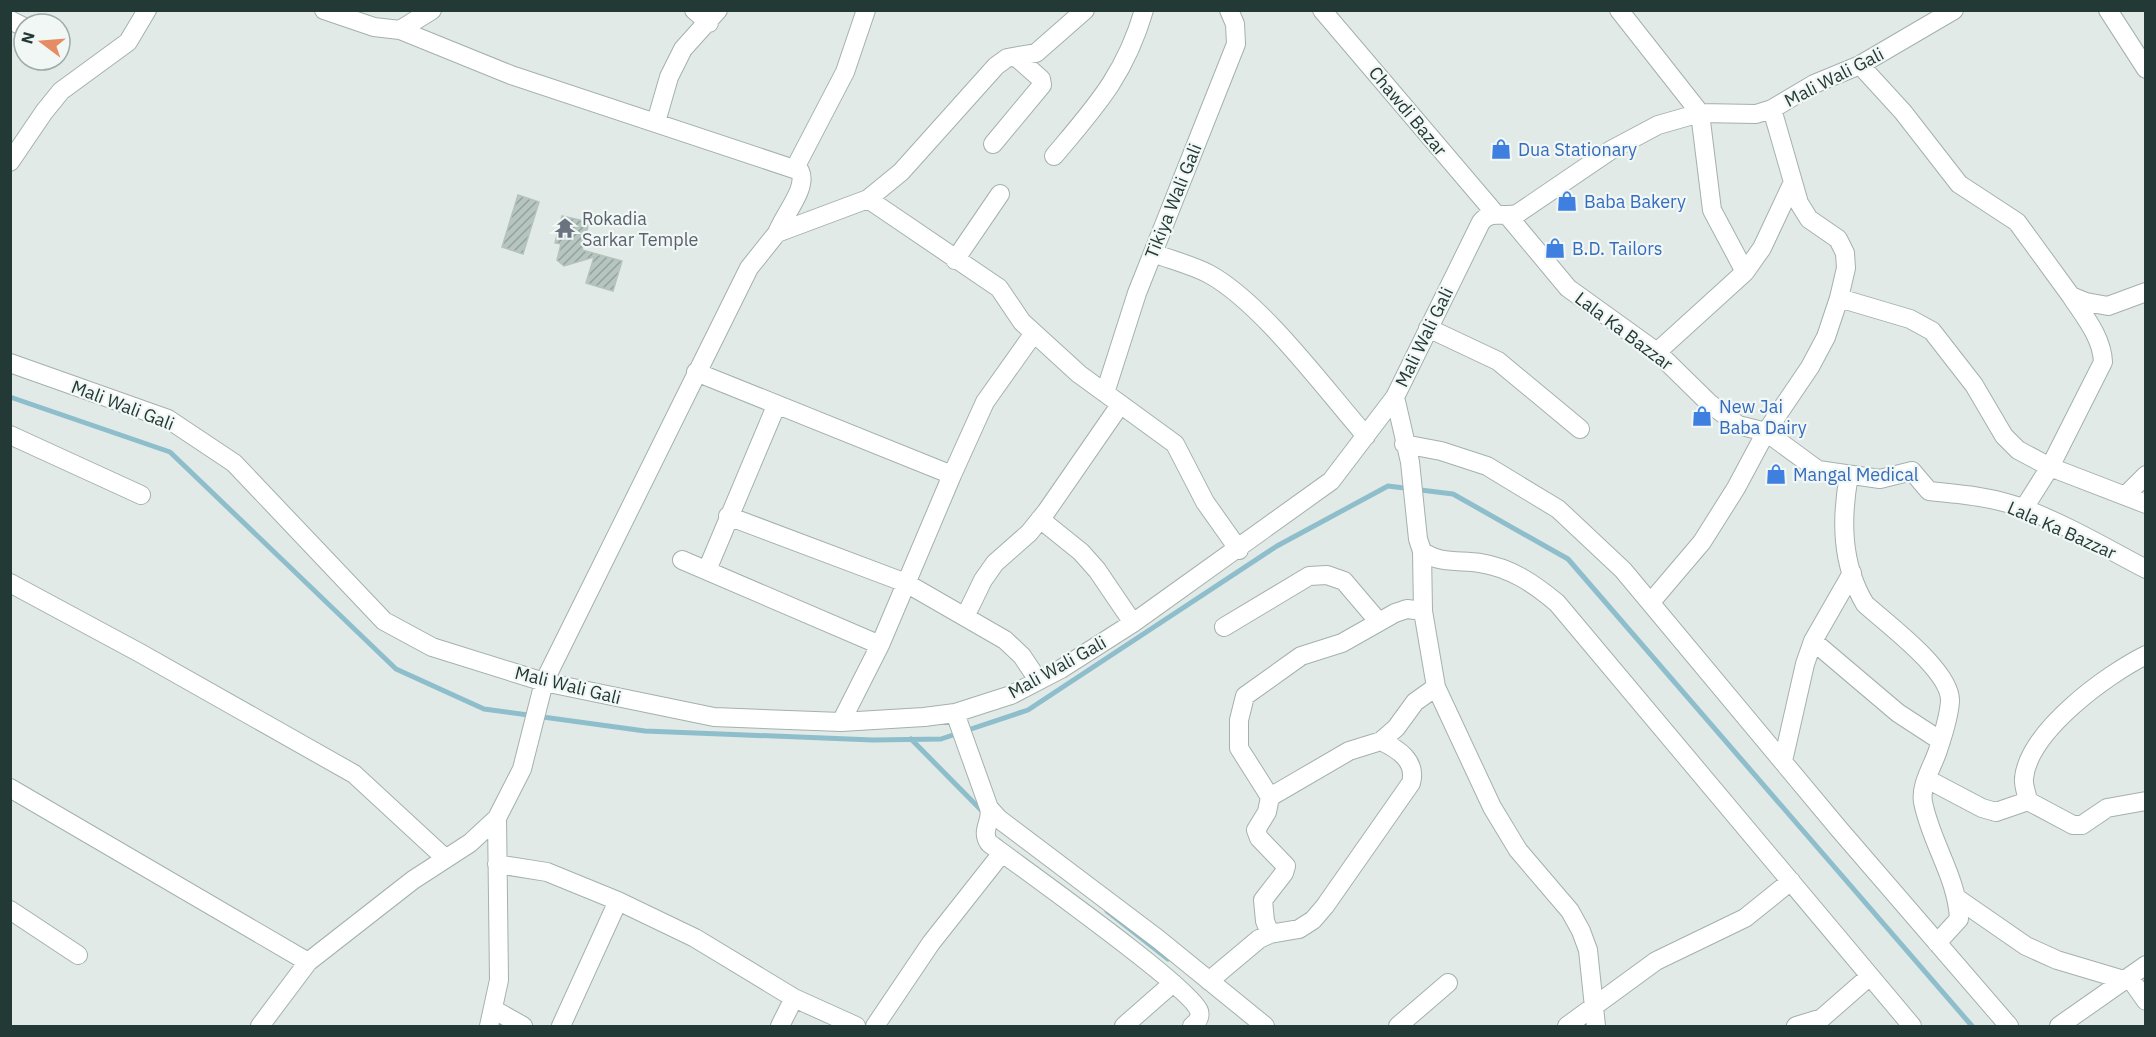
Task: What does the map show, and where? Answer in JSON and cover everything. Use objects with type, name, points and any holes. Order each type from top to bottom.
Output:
[{"type":"street","points":[[10,162],[61,91],[128,42],[147,10]]},
{"type":"street","points":[[260,1026],[308,962],[445,858],[470,843],[497,818],[522,768],[544,682],[749,268],[777,233],[785,212],[802,188],[804,178],[795,168],[511,75],[400,30],[374,27],[324,10]]},
{"type":"street","points":[[400,30],[432,10]]},
{"type":"street","points":[[656,122],[669,77],[683,49],[714,17],[694,10]]},
{"type":"street","points":[[795,168],[845,72],[866,10]]},
{"type":"street","points":[[777,233],[868,199],[901,172],[996,66],[1007,57],[1036,53],[1085,10]]},
{"type":"street","points":[[1054,156],[1098,105],[1125,65],[1144,10]]},
{"type":"street","name":"Tikiya Wali Gali","points":[[1105,393],[1153,253],[1236,44],[1235,24],[1229,10]]},
{"type":"street","name":"Chawdi Bazar","points":[[1322,10],[1501,214]]},
{"type":"street","points":[[1620,10],[1700,113],[1712,210],[1745,272]]},
{"type":"street","name":"Mali Wali Gali","points":[[10,363],[168,419],[234,463],[384,621],[432,647],[544,682],[714,717],[841,722],[924,717],[958,720],[1038,681],[1133,623],[1239,550],[1331,482],[1395,397],[1481,222],[1501,214],[1517,214],[1611,150],[1658,125],[1700,113],[1755,114],[1772,110],[1814,84],[1860,65],[1954,10]]},
{"type":"street","points":[[2108,10],[2145,69]]},
{"type":"street","points":[[993,144],[1042,85],[1041,79],[1016,57]]},
{"type":"street","points":[[1860,65],[1903,112],[1959,184],[2017,222],[2071,296],[2103,350],[2103,362],[2050,467],[2024,508]]},
{"type":"street","points":[[1651,602],[1702,542],[1736,488],[1766,432],[1810,367],[1826,337],[1839,298],[1846,268],[1845,253],[1838,239],[1809,219],[1799,203],[1772,110]]},
{"type":"street","points":[[1657,352],[1745,272],[1762,248],[1793,182]]},
{"type":"street","points":[[955,260],[1000,194]]},
{"type":"street","points":[[868,199],[999,288],[1022,321],[1034,333],[1120,405],[1163,433],[1175,444],[1205,502],[1239,550]]},
{"type":"street","name":"Lala Ka Bazzar","points":[[1501,214],[1568,288],[1657,352],[1709,404],[1738,425],[1766,432],[1818,470],[1880,479],[1912,471],[1929,491],[1968,495],[2024,508],[2103,545],[2145,569]]},
{"type":"street","points":[[1153,253],[1209,274],[1241,297],[1278,335],[1366,436]]},
{"type":"street","points":[[2071,296],[2086,302],[2108,306],[2145,292]]},
{"type":"street","points":[[1839,298],[1910,319],[1932,331],[1974,385],[2004,436],[2018,450],[2050,467],[2145,504]]},
{"type":"street","points":[[1428,328],[1498,361],[1580,429]]},
{"type":"street","points":[[841,722],[880,645],[952,475],[986,402],[1034,333]]},
{"type":"street","points":[[696,372],[952,475]]},
{"type":"street","points":[[1395,397],[1410,462],[1418,539],[1422,551],[1423,611],[1436,687],[1492,807],[1518,850],[1570,911],[1581,931],[1588,950],[1594,1018]]},
{"type":"street","points":[[965,617],[983,580],[995,563],[1040,519],[1120,405]]},
{"type":"street","points":[[707,570],[776,406]]},
{"type":"street","points":[[10,435],[141,495]]},
{"type":"street","points":[[1404,444],[1441,451],[1487,466],[1558,509],[1623,570],[2009,1026]]},
{"type":"street","points":[[1849,475],[1842,511],[1851,573],[1865,604],[1937,670],[1947,685],[1950,700],[1941,741],[1923,792],[1923,803],[1958,899],[1959,919],[1937,943]]},
{"type":"street","points":[[2124,496],[2145,476]]},
{"type":"street","points":[[728,516],[906,584],[1005,640],[1022,656],[1038,681]]},
{"type":"street","points":[[1040,519],[1081,552],[1097,570],[1133,623]]},
{"type":"street","points":[[1422,551],[1439,560],[1479,563],[1508,570],[1533,583],[1557,603],[1912,1026]]},
{"type":"street","points":[[682,560],[880,645]]},
{"type":"street","points":[[1783,761],[1805,664],[1813,641],[1851,573]]},
{"type":"street","points":[[1224,627],[1309,576],[1327,575],[1344,581],[1378,621]]},
{"type":"street","points":[[10,584],[140,653],[354,774],[445,858]]},
{"type":"street","points":[[1270,934],[1264,921],[1263,900],[1286,867],[1259,838],[1256,830],[1267,812],[1270,797],[1239,748],[1239,720],[1245,696],[1301,656],[1342,643],[1378,621],[1407,609],[1423,611]]},
{"type":"street","points":[[1813,641],[1898,713],[1941,741]]},
{"type":"street","points":[[2028,801],[2024,780],[2028,763],[2036,749],[2077,699],[2145,655]]},
{"type":"street","points":[[1270,797],[1350,752],[1381,741],[1396,728],[1415,702],[1436,687]]},
{"type":"street","points":[[958,720],[988,817],[985,837],[989,843],[1146,960],[1190,998],[1200,1012],[1199,1019],[1192,1026]]},
{"type":"street","points":[[1209,981],[1244,950],[1270,934],[1299,929],[1313,920],[1411,783],[1413,774],[1405,757],[1381,741]]},
{"type":"street","points":[[1927,779],[1982,808],[1996,812],[2020,801],[2028,801],[2073,825],[2082,825],[2107,808],[2145,801]]},
{"type":"street","points":[[10,788],[308,962]]},
{"type":"street","points":[[988,817],[999,819],[1158,939],[1265,1026]]},
{"type":"street","points":[[497,818],[499,980],[491,1018],[523,1026]]},
{"type":"street","points":[[875,1026],[931,943],[1002,853]]},
{"type":"street","points":[[497,864],[547,872],[618,901],[705,943],[794,998],[856,1026]]},
{"type":"street","points":[[1567,1026],[1594,1018],[1656,961],[1745,918],[1791,881]]},
{"type":"street","points":[[1958,899],[2026,946],[2058,960],[2126,979],[2145,1001]]},
{"type":"street","points":[[561,1026],[618,901]]},
{"type":"street","points":[[10,910],[78,955]]},
{"type":"street","points":[[1146,960],[1158,939]]},
{"type":"street","points":[[2059,1026],[2145,965]]},
{"type":"street","points":[[1806,1025],[1833,1011],[1870,976]]},
{"type":"street","points":[[1124,1026],[1173,983]]},
{"type":"street","points":[[1398,1026],[1448,983]]},
{"type":"street","points":[[780,1026],[794,998]]},
{"type":"building","points":[[518,195],[539,202],[523,254],[502,247]]},
{"type":"building","points":[[562,216],[589,222],[582,250],[622,261],[613,291],[586,283],[594,257],[564,266],[557,260],[561,244],[555,243]]},
{"type":"waterway","points":[[10,397],[170,452],[396,669],[484,709],[645,731],[873,740],[941,739],[1028,710],[1277,546],[1388,486],[1453,494],[1568,559],[1972,1026]]},
{"type":"waterway","points":[[911,739],[985,814]]},
{"type":"waterway","points":[[1107,911],[1168,959]]},
{"type":"place","name":"Dua Stationary","points":[[1501,149]]},
{"type":"place","name":"Baba Bakery","points":[[1567,201]]},
{"type":"place","name":"Rokadia Sarkar Temple","points":[[565,228]]},
{"type":"place","name":"B.D. Tailors","points":[[1555,248]]},
{"type":"place","name":"New Jai Baba Dairy","points":[[1702,416]]},
{"type":"place","name":"Mangal Medical","points":[[1776,474]]}]
